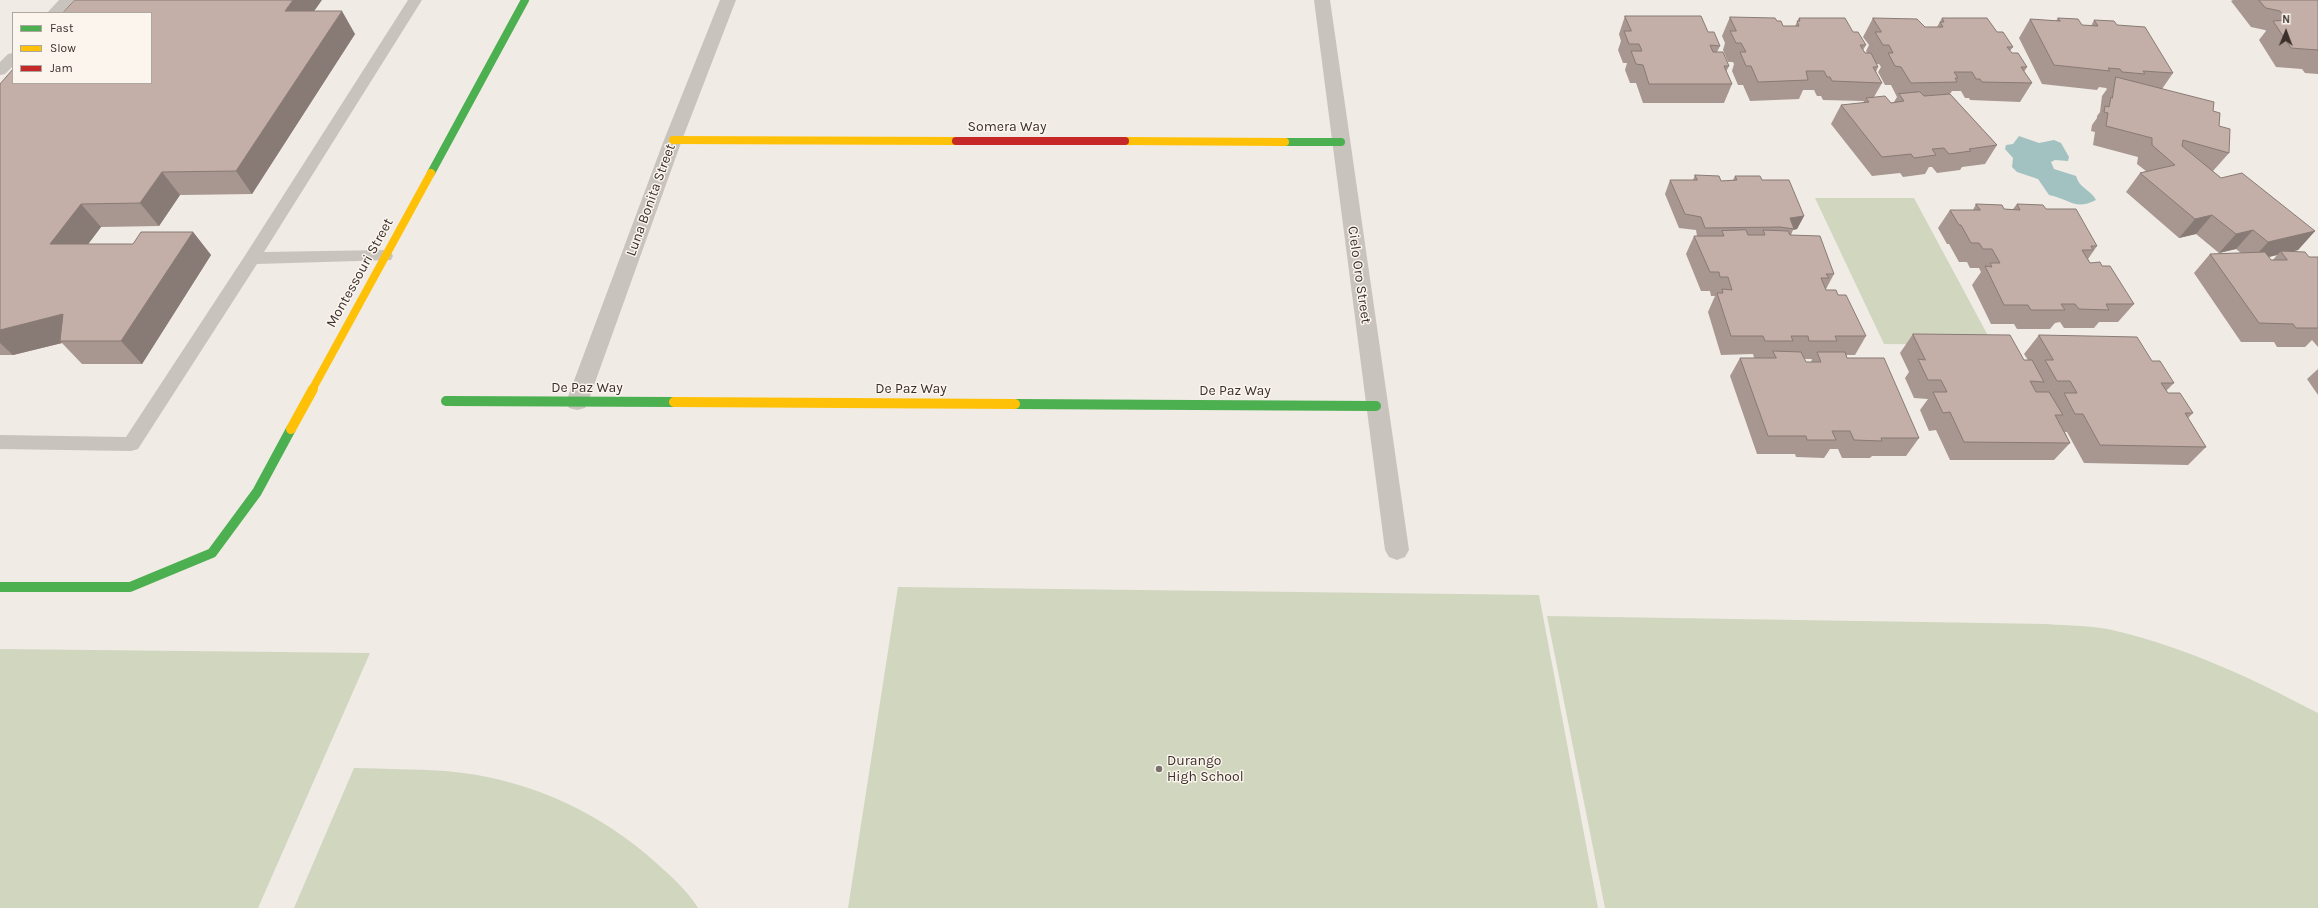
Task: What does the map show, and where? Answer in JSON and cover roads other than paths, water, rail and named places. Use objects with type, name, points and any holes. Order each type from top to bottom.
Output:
[{"type":"street","name":"Montessouri Street","points":[[0,587],[130,587],[212,553],[257,492],[525,0]]},
{"type":"street","name":"Luna Bonita Street","points":[[577,402],[673,140],[728,0]]},
{"type":"street","name":"Cielo Oro Street","points":[[1322,0],[1396,550]]},
{"type":"street","name":"Somera Way","points":[[673,140],[1341,142]]},
{"type":"street","name":"De Paz Way","points":[[446,401],[1376,406]]},
{"type":"lane","points":[[55,12],[66,0]]},
{"type":"lane","points":[[0,442],[131,444],[252,258],[415,0]]},
{"type":"lane","points":[[0,71],[12,58]]},
{"type":"lane","points":[[252,258],[385,256]]},
{"type":"water","points":[[2019,136],[2039,143],[2054,140],[2061,143],[2069,157],[2068,161],[2055,160],[2051,162],[2054,169],[2076,176],[2082,186],[2096,200],[2089,203],[2077,204],[2049,195],[2038,179],[2017,172],[2012,167],[2013,158],[2005,149],[2006,145],[2013,144]]},
{"type":"place","name":"Durango High School","points":[[1159,769]]}]
